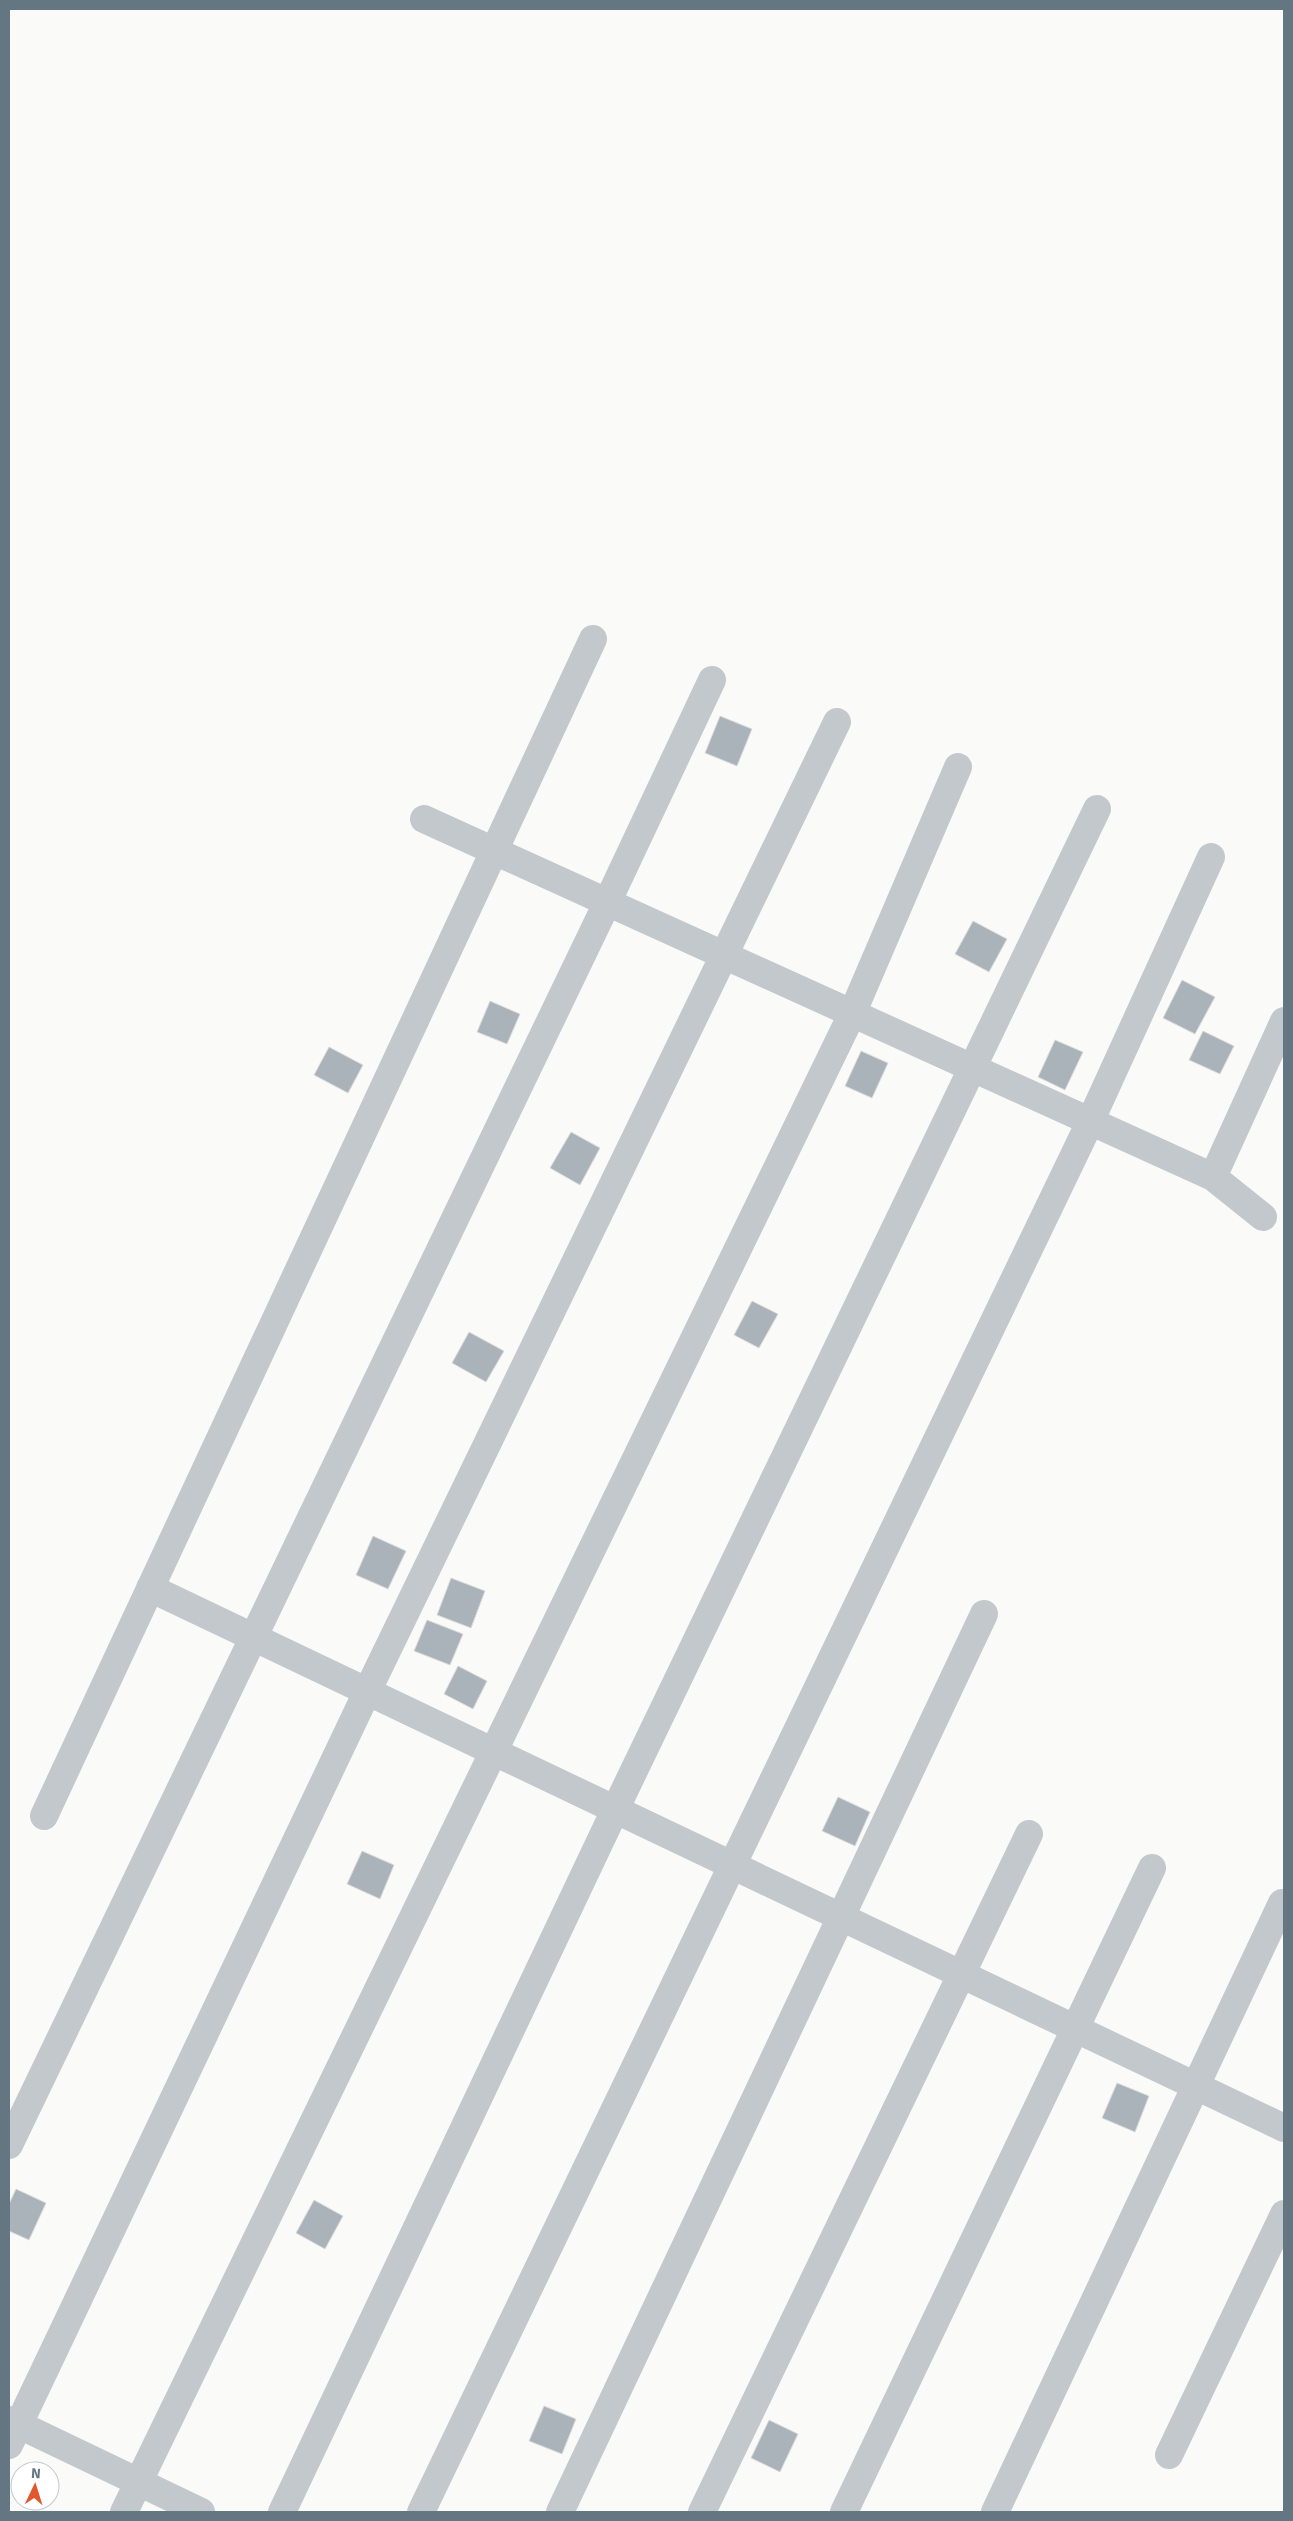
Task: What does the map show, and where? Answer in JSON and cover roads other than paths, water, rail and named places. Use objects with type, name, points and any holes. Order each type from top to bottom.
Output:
[{"type":"street","points":[[44,1816],[593,639]]},
{"type":"street","points":[[9,2145],[607,903],[712,680]]},
{"type":"street","points":[[201,2512],[139,2482],[12,2430],[367,1692],[838,722]]},
{"type":"street","points":[[124,2512],[492,1751],[852,1014],[958,767]]},
{"type":"street","points":[[282,2512],[615,1810],[1097,810]]},
{"type":"street","points":[[424,818],[493,852],[1213,1177],[1263,1216]]},
{"type":"street","points":[[421,2512],[1090,1122],[1212,858]]},
{"type":"street","points":[[1213,1177],[1284,1021]]},
{"type":"street","points":[[150,1588],[1284,2128]]},
{"type":"street","points":[[560,2512],[984,1614]]},
{"type":"street","points":[[702,2512],[1029,1834]]},
{"type":"street","points":[[844,2512],[1152,1868]]},
{"type":"street","points":[[995,2512],[1282,1903]]},
{"type":"street","points":[[1169,2455],[1284,2214]]}]
